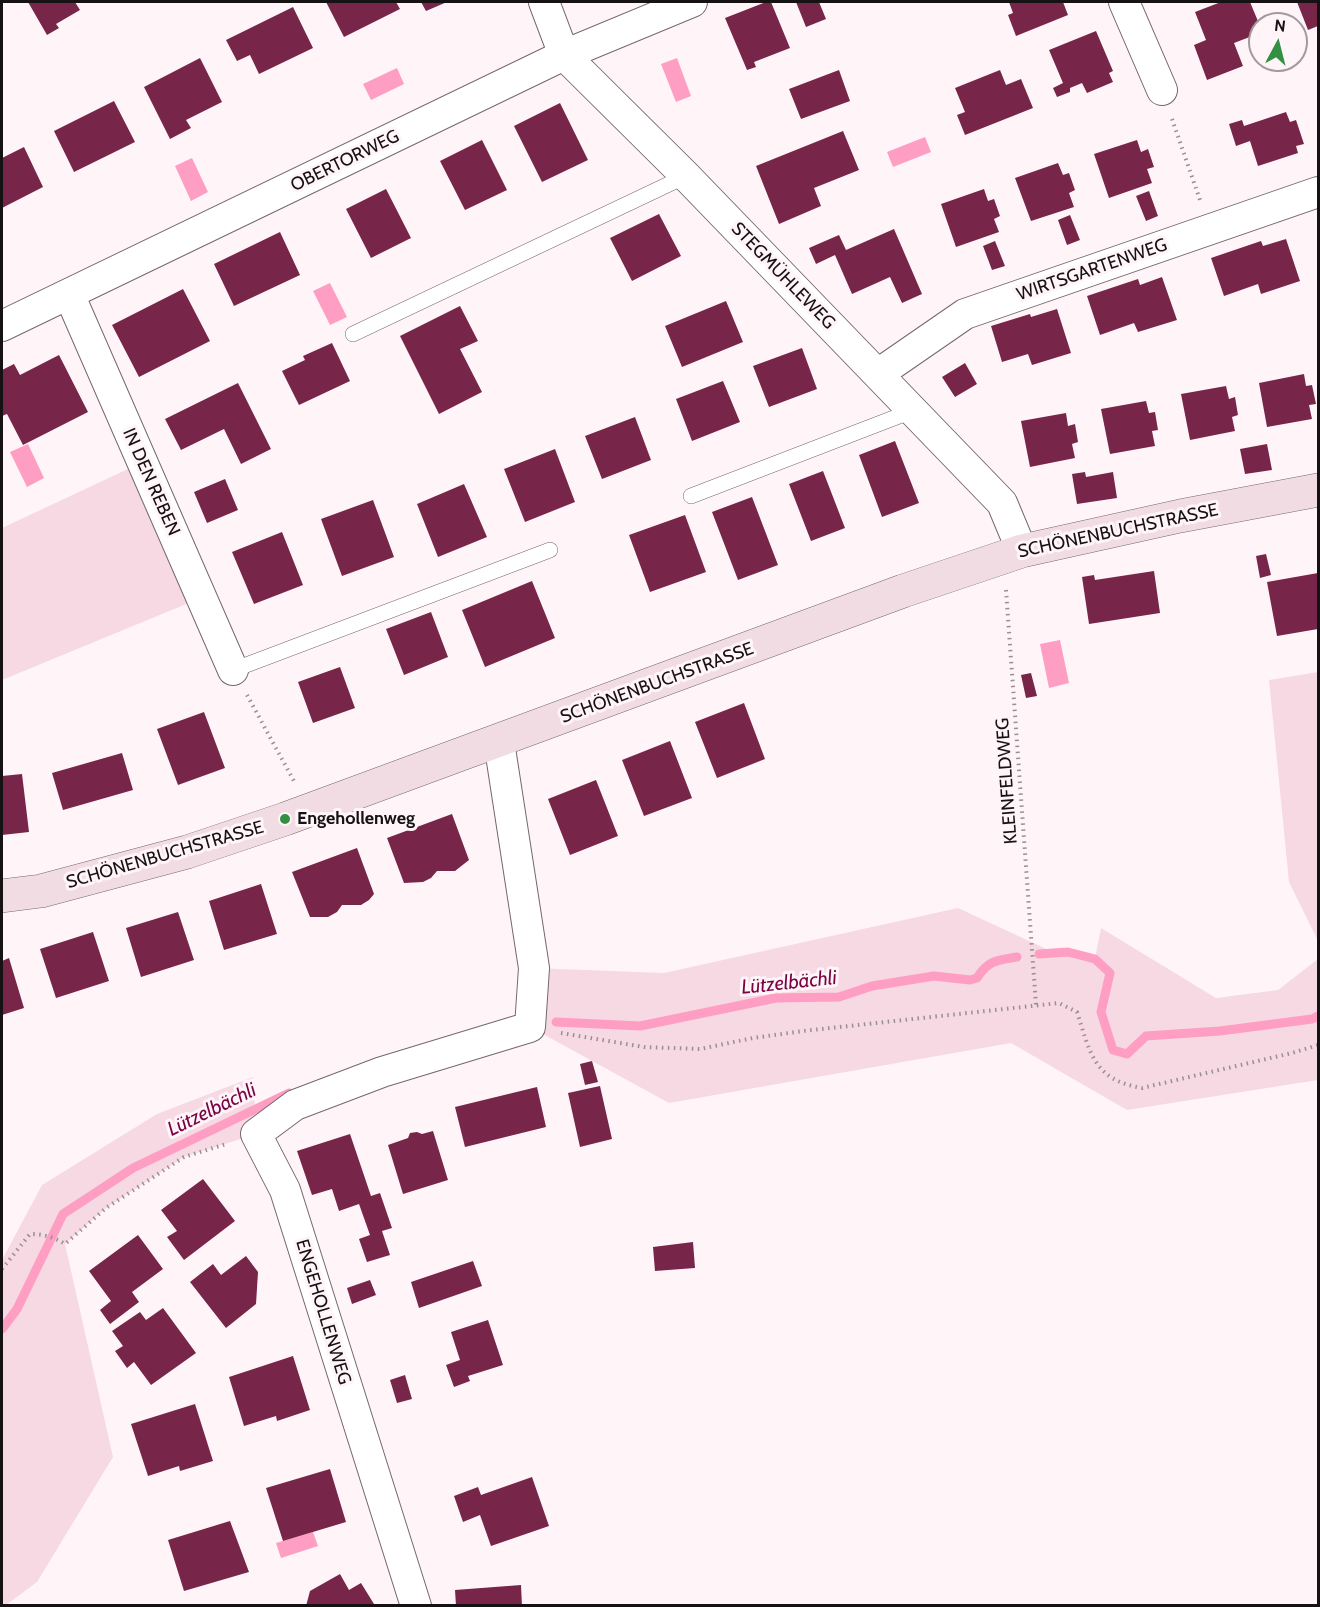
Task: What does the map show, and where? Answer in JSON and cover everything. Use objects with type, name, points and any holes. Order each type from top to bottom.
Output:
[{"type":"street","name":"STEGMÜHLEWEG","points":[[544,2],[564,55],[686,176],[1002,503],[1013,553]]},
{"type":"street","name":"OBERTORWEG","points":[[2,326],[564,55],[692,2]]},
{"type":"street","points":[[1124,2],[1162,90]]},
{"type":"street","name":"WIRTSGARTENWEG","points":[[878,374],[965,314],[1318,192]]},
{"type":"street","name":"IN DEN REBEN","points":[[69,294],[233,670]]},
{"type":"street","name":"SCHÖNENBUCHSTRASSE","points":[[2,896],[41,891],[187,852],[311,810],[892,595],[1013,553],[1180,516],[1318,490]]},
{"type":"street","points":[[256,1134],[296,1105],[382,1072],[530,1027],[534,968],[499,742]]},
{"type":"street","name":"ENGEHOLLENWEG","points":[[256,1134],[285,1190],[416,1605]]},
{"type":"lane","points":[[353,334],[686,176]]},
{"type":"lane","points":[[691,496],[912,411]]},
{"type":"lane","points":[[233,670],[550,550]]},
{"type":"path","points":[[1162,90],[1210,229]]},
{"type":"path","name":"KLEINFELDWEG","points":[[1013,553],[1036,1005]]},
{"type":"path","points":[[256,712],[299,789]]},
{"type":"path","points":[[530,1027],[644,1047],[700,1049],[803,1031],[1059,1003],[1077,1011],[1094,1061],[1105,1074],[1126,1086],[1142,1088],[1318,1045]]},
{"type":"path","points":[[2,1269],[30,1234],[42,1234],[65,1244],[106,1208],[184,1157],[256,1134]]},
{"type":"shaded area","points":[[677,58],[691,96],[676,102],[661,64]]},
{"type":"shaded area","points":[[397,68],[404,84],[371,100],[363,84]]},
{"type":"shaded area","points":[[925,137],[931,152],[893,167],[887,152]]},
{"type":"shaded area","points":[[192,158],[208,192],[191,201],[175,166]]},
{"type":"shaded area","points":[[330,283],[347,317],[330,325],[313,291]]},
{"type":"shaded area","points":[[28,444],[44,478],[27,487],[10,452]]},
{"type":"shaded area","points":[[130,468],[196,600],[2,680],[2,528]]},
{"type":"shaded area","points":[[1060,640],[1069,683],[1049,688],[1040,644]]},
{"type":"shaded area","points":[[1318,672],[1318,941],[1289,882],[1269,680]]},
{"type":"shaded area","points":[[958,908],[1055,953],[1095,958],[1101,928],[1216,998],[1278,990],[1318,959],[1318,1080],[1127,1110],[1011,1043],[669,1103],[530,1027],[534,968],[664,973]]},
{"type":"shaded area","points":[[253,1077],[256,1134],[184,1157],[106,1208],[65,1244],[113,1457],[37,1582],[2,1606],[2,1260],[42,1185],[157,1114]]},
{"type":"shaded area","points":[[313,1532],[318,1546],[281,1558],[276,1543]]},
{"type":"building","points":[[28,2],[75,2],[80,10],[56,24],[59,28],[47,35]]},
{"type":"building","points":[[326,2],[396,2],[400,9],[344,37]]},
{"type":"building","points":[[421,2],[447,2],[426,11]]},
{"type":"building","points":[[771,2],[790,48],[754,62],[756,67],[747,70],[725,18]]},
{"type":"building","points":[[796,2],[819,2],[826,19],[806,27]]},
{"type":"building","points":[[1009,2],[1063,2],[1068,15],[1016,36],[1008,15],[1013,13]]},
{"type":"building","points":[[1221,2],[1250,2],[1254,12],[1248,12],[1248,38],[1234,43],[1243,66],[1207,80],[1194,45],[1206,40],[1195,12]]},
{"type":"building","points":[[1297,2],[1318,2],[1318,26],[1308,30],[1308,12],[1301,12]]},
{"type":"building","points":[[293,7],[313,48],[259,74],[250,55],[237,61],[226,40]]},
{"type":"building","points":[[1096,31],[1113,71],[1109,73],[1113,82],[1087,93],[1082,83],[1070,88],[1070,92],[1057,97],[1053,88],[1063,83],[1049,50]]},
{"type":"building","points":[[200,58],[222,102],[186,120],[191,128],[170,139],[144,87]]},
{"type":"building","points":[[839,70],[850,101],[801,119],[789,89]]},
{"type":"building","points":[[1000,70],[1006,85],[1021,79],[1033,108],[965,135],[957,115],[965,112],[955,88]]},
{"type":"building","points":[[114,101],[135,142],[74,172],[54,131]]},
{"type":"building","points":[[560,103],[588,160],[542,182],[514,126]]},
{"type":"building","points":[[1286,112],[1290,122],[1296,120],[1304,144],[1296,146],[1298,153],[1258,166],[1250,141],[1236,146],[1229,124],[1242,120],[1244,126]]},
{"type":"building","points":[[843,131],[859,170],[814,188],[821,206],[779,224],[756,166]]},
{"type":"building","points":[[482,140],[507,190],[465,210],[440,161]]},
{"type":"building","points":[[1137,140],[1141,152],[1148,149],[1154,167],[1147,169],[1152,183],[1109,198],[1094,154]]},
{"type":"building","points":[[24,147],[43,187],[2,208],[2,158]]},
{"type":"building","points":[[1058,163],[1063,175],[1069,173],[1075,190],[1069,193],[1074,207],[1031,221],[1015,178]]},
{"type":"building","points":[[386,189],[411,238],[371,258],[346,209]]},
{"type":"building","points":[[984,189],[988,201],[994,199],[1000,216],[994,219],[999,232],[956,247],[941,204]]},
{"type":"building","points":[[1149,191],[1158,216],[1146,221],[1136,196]]},
{"type":"building","points":[[659,214],[681,256],[632,281],[610,238]]},
{"type":"building","points":[[1070,215],[1080,240],[1067,245],[1058,220]]},
{"type":"building","points":[[894,229],[922,294],[902,303],[890,277],[852,294],[835,255],[816,264],[809,248],[839,235],[846,250]]},
{"type":"building","points":[[280,232],[300,275],[234,306],[214,264]]},
{"type":"building","points":[[1286,239],[1300,281],[1261,294],[1258,284],[1224,296],[1211,258],[1261,241],[1263,246]]},
{"type":"building","points":[[995,241],[1005,266],[992,270],[983,246]]},
{"type":"building","points":[[1162,277],[1177,320],[1138,332],[1134,323],[1100,335],[1087,296],[1138,279],[1140,285]]},
{"type":"building","points":[[183,289],[210,341],[139,377],[112,325]]},
{"type":"building","points":[[726,301],[743,342],[682,367],[665,326]]},
{"type":"building","points":[[460,306],[478,341],[460,349],[482,392],[439,414],[400,336]]},
{"type":"building","points":[[1057,309],[1071,353],[1032,365],[1028,354],[1002,362],[991,326],[1030,314],[1031,317]]},
{"type":"building","points":[[332,343],[350,381],[299,405],[282,371],[305,360],[303,356]]},
{"type":"building","points":[[802,348],[817,389],[769,407],[753,366]]},
{"type":"building","points":[[59,355],[88,412],[23,445],[7,414],[2,416],[2,370],[14,364],[20,375]]},
{"type":"building","points":[[965,363],[977,384],[955,397],[942,377]]},
{"type":"building","points":[[1304,374],[1306,386],[1312,385],[1316,404],[1309,405],[1312,419],[1267,427],[1259,383]]},
{"type":"building","points":[[723,381],[740,422],[692,441],[676,399]]},
{"type":"building","points":[[238,383],[271,449],[241,464],[224,429],[181,450],[165,419]]},
{"type":"building","points":[[1226,386],[1229,399],[1235,397],[1238,415],[1232,417],[1235,431],[1190,440],[1181,394]]},
{"type":"building","points":[[1146,401],[1149,413],[1155,412],[1158,430],[1152,431],[1155,446],[1110,454],[1101,409]]},
{"type":"building","points":[[1066,413],[1068,426],[1075,424],[1078,442],[1072,444],[1075,458],[1030,467],[1021,421]]},
{"type":"building","points":[[635,417],[651,460],[602,479],[585,436]]},
{"type":"building","points":[[895,441],[919,503],[882,517],[859,455]]},
{"type":"building","points":[[1267,444],[1272,470],[1245,474],[1240,449]]},
{"type":"building","points":[[555,449],[575,502],[525,522],[504,469]]},
{"type":"building","points":[[823,471],[845,528],[811,541],[789,484]]},
{"type":"building","points":[[1085,472],[1086,477],[1113,472],[1117,498],[1077,504],[1072,474]]},
{"type":"building","points":[[225,479],[238,510],[207,523],[194,492]]},
{"type":"building","points":[[464,484],[487,537],[438,557],[417,504]]},
{"type":"building","points":[[752,497],[778,565],[738,580],[712,512]]},
{"type":"building","points":[[373,500],[394,557],[342,576],[321,519]]},
{"type":"building","points":[[685,515],[706,572],[650,592],[629,535]]},
{"type":"building","points":[[282,532],[303,585],[254,604],[232,552]]},
{"type":"building","points":[[1266,554],[1271,575],[1260,578],[1256,556]]},
{"type":"building","points":[[1154,571],[1160,613],[1089,624],[1082,577],[1094,575],[1095,580]]},
{"type":"building","points":[[1318,573],[1318,629],[1277,636],[1267,582]]},
{"type":"building","points":[[532,581],[555,638],[485,667],[462,610]]},
{"type":"building","points":[[431,612],[448,657],[404,675],[386,629]]},
{"type":"building","points":[[340,667],[355,708],[313,723],[298,682]]},
{"type":"building","points":[[1031,673],[1037,696],[1026,698],[1021,675]]},
{"type":"building","points":[[744,703],[765,759],[717,778],[695,722]]},
{"type":"building","points":[[204,712],[225,768],[178,785],[157,729]]},
{"type":"building","points":[[670,741],[692,798],[644,816],[622,760]]},
{"type":"building","points":[[122,753],[133,790],[63,810],[52,773]]},
{"type":"building","points":[[22,774],[29,832],[2,835],[2,776]]},
{"type":"building","points":[[596,780],[618,836],[570,855],[548,799]]},
{"type":"building","points":[[452,814],[469,860],[455,871],[437,871],[423,882],[404,883],[387,838]]},
{"type":"building","points":[[357,848],[374,894],[361,905],[342,905],[337,912],[328,917],[310,917],[292,872]]},
{"type":"building","points":[[261,884],[277,934],[224,950],[209,901]]},
{"type":"building","points":[[178,912],[194,960],[141,977],[126,928]]},
{"type":"building","points":[[93,932],[109,981],[56,998],[40,949]]},
{"type":"building","points":[[9,958],[24,1008],[2,1015],[2,961]]},
{"type":"building","points":[[592,1061],[598,1082],[585,1085],[580,1064]]},
{"type":"building","points":[[600,1086],[612,1139],[580,1147],[568,1093]]},
{"type":"building","points":[[537,1087],[546,1127],[465,1147],[455,1107]]},
{"type":"building","points":[[433,1131],[448,1180],[403,1194],[388,1145],[408,1138],[410,1133],[422,1134]]},
{"type":"building","points":[[350,1134],[371,1196],[380,1193],[392,1228],[382,1231],[390,1255],[367,1262],[359,1239],[370,1235],[359,1204],[339,1211],[332,1189],[312,1195],[297,1151]]},
{"type":"building","points":[[203,1179],[235,1221],[184,1260],[167,1237],[177,1231],[161,1210]]},
{"type":"building","points":[[138,1235],[163,1269],[132,1292],[139,1302],[110,1324],[100,1310],[111,1301],[89,1271]]},
{"type":"building","points":[[693,1242],[695,1268],[655,1271],[653,1247]]},
{"type":"building","points":[[246,1256],[258,1272],[256,1304],[226,1328],[190,1282],[213,1264],[221,1275]]},
{"type":"building","points":[[473,1261],[482,1286],[419,1308],[411,1282]]},
{"type":"building","points":[[370,1280],[376,1295],[352,1304],[347,1288]]},
{"type":"building","points":[[163,1308],[196,1353],[151,1385],[134,1362],[127,1368],[115,1351],[123,1346],[112,1331],[140,1312],[146,1320]]},
{"type":"building","points":[[488,1320],[503,1365],[468,1376],[470,1381],[454,1387],[446,1365],[460,1360],[451,1332]]},
{"type":"building","points":[[293,1356],[310,1410],[277,1421],[276,1416],[244,1426],[229,1377]]},
{"type":"building","points":[[405,1375],[412,1399],[397,1403],[390,1380]]},
{"type":"building","points":[[195,1404],[213,1461],[180,1471],[179,1466],[148,1476],[131,1424]]},
{"type":"building","points":[[330,1469],[346,1522],[283,1541],[266,1488]]},
{"type":"building","points":[[532,1477],[549,1526],[491,1546],[480,1515],[463,1522],[454,1496],[478,1487],[481,1495]]},
{"type":"building","points":[[230,1521],[249,1572],[184,1591],[168,1540]]},
{"type":"building","points":[[340,1574],[349,1590],[361,1583],[374,1604],[306,1606],[310,1591]]},
{"type":"building","points":[[521,1585],[522,1606],[456,1606],[455,1590]]},
{"type":"waterway","name":"Lützelbächli","points":[[1039,954],[1068,952],[1095,959],[1110,973],[1101,1012],[1113,1050],[1127,1054],[1146,1036],[1220,1031],[1312,1019],[1318,1016]]},
{"type":"waterway","name":"Lützelbächli","points":[[556,1022],[640,1026],[776,998],[839,997],[872,986],[934,976],[970,980],[977,978],[989,964],[1017,957]]},
{"type":"waterway","name":"Lützelbächli","points":[[2,1329],[17,1309],[63,1214],[133,1168],[289,1093]]},
{"type":"place","name":"Engehollenweg","points":[[285,819]]}]
